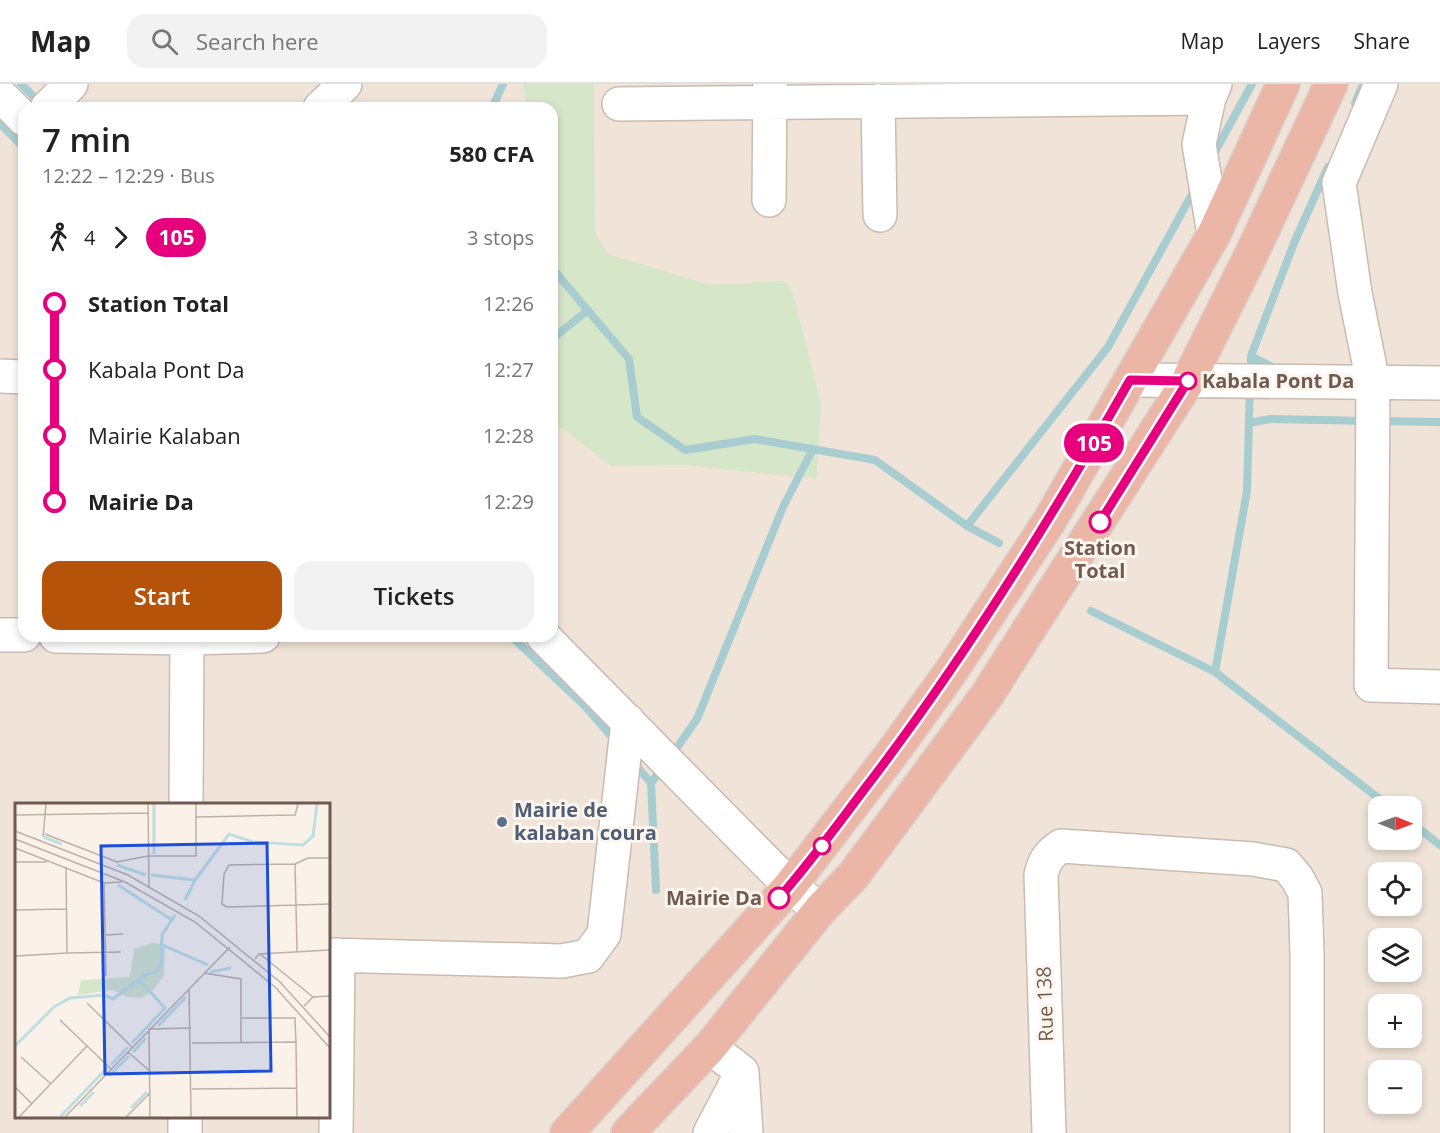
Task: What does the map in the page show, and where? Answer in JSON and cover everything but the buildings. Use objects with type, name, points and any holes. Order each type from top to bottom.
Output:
[{"type":"highway","points":[[567,1133],[790,886],[893,752],[952,670],[1050,520],[1214,234],[1283,84]]},
{"type":"highway","points":[[628,1133],[710,1047],[820,910],[860,867],[987,695],[1188,381],[1252,253],[1331,84]]},
{"type":"street","points":[[52,102],[70,84]]},
{"type":"street","points":[[326,102],[345,84]]},
{"type":"street","points":[[1381,84],[1339,183],[1355,293],[1373,382],[1371,685],[1440,687]]},
{"type":"street","points":[[619,104],[770,93],[878,101],[1212,91],[1199,144],[1214,234]]},
{"type":"street","points":[[769,200],[770,93]]},
{"type":"street","points":[[0,95],[18,113]]},
{"type":"street","points":[[878,101],[880,215]]},
{"type":"street","points":[[1130,380],[1440,383]]},
{"type":"street","points":[[0,635],[18,635]]},
{"type":"street","points":[[186,803],[187,642]]},
{"type":"street","points":[[549,642],[790,886],[820,910]]},
{"type":"street","points":[[336,1133],[333,955],[562,961],[588,956],[604,934],[628,721]]},
{"type":"street","name":"Rue 138","points":[[1049,1133],[1041,875],[1051,853],[1061,846],[1253,859],[1286,865],[1297,878],[1305,893],[1307,1133]]},
{"type":"street","points":[[710,1047],[742,1072],[746,1133]]},
{"type":"street","points":[[710,1133],[742,1072]]},
{"type":"shaded area","points":[[0,84],[1440,84],[1440,1133],[0,1133]]},
{"type":"green space","points":[[523,84],[594,84],[595,233],[608,254],[710,285],[785,281],[792,290],[821,402],[817,479],[683,465],[611,466],[558,425],[558,102],[526,102]]},
{"type":"waterway","points":[[21,84],[39,102]]},
{"type":"waterway","points":[[495,102],[503,84]]},
{"type":"waterway","points":[[1212,157],[1252,84]]},
{"type":"waterway","points":[[1355,103],[1363,84]]},
{"type":"waterway","points":[[0,123],[18,142]]},
{"type":"waterway","points":[[1251,373],[1251,356],[1294,243],[1328,167]]},
{"type":"waterway","points":[[967,526],[1108,347],[1196,187]]},
{"type":"waterway","points":[[558,275],[629,359],[637,417],[685,450],[755,439],[875,460],[967,526],[999,543]]},
{"type":"waterway","points":[[558,334],[588,310]]},
{"type":"waterway","points":[[1251,356],[1278,370]]},
{"type":"waterway","points":[[1215,672],[1247,491],[1250,386]]},
{"type":"waterway","points":[[1249,423],[1270,419],[1368,421]]},
{"type":"waterway","points":[[1380,421],[1440,422]]},
{"type":"waterway","points":[[671,756],[697,719],[783,507],[813,449]]},
{"type":"waterway","points":[[1091,611],[1215,672],[1376,796]]},
{"type":"waterway","points":[[517,642],[584,705],[616,742]]},
{"type":"waterway","points":[[632,761],[651,783],[656,890]]},
{"type":"waterway","points":[[651,783],[663,767]]},
{"type":"waterway","points":[[1422,831],[1440,845]]},
{"type":"bus line","name":"105","points":[[779,898],[893,752],[952,670],[1050,520],[1130,380],[1188,381],[1100,522]]},
{"type":"place","name":"Kabala Pont Da","points":[[1188,381]]},
{"type":"place","name":"Station Total","points":[[1100,522]]},
{"type":"place","name":"Mairie de kalaban coura","points":[[502,822]]},
{"type":"place","name":"Mairie Da","points":[[779,898]]}]
